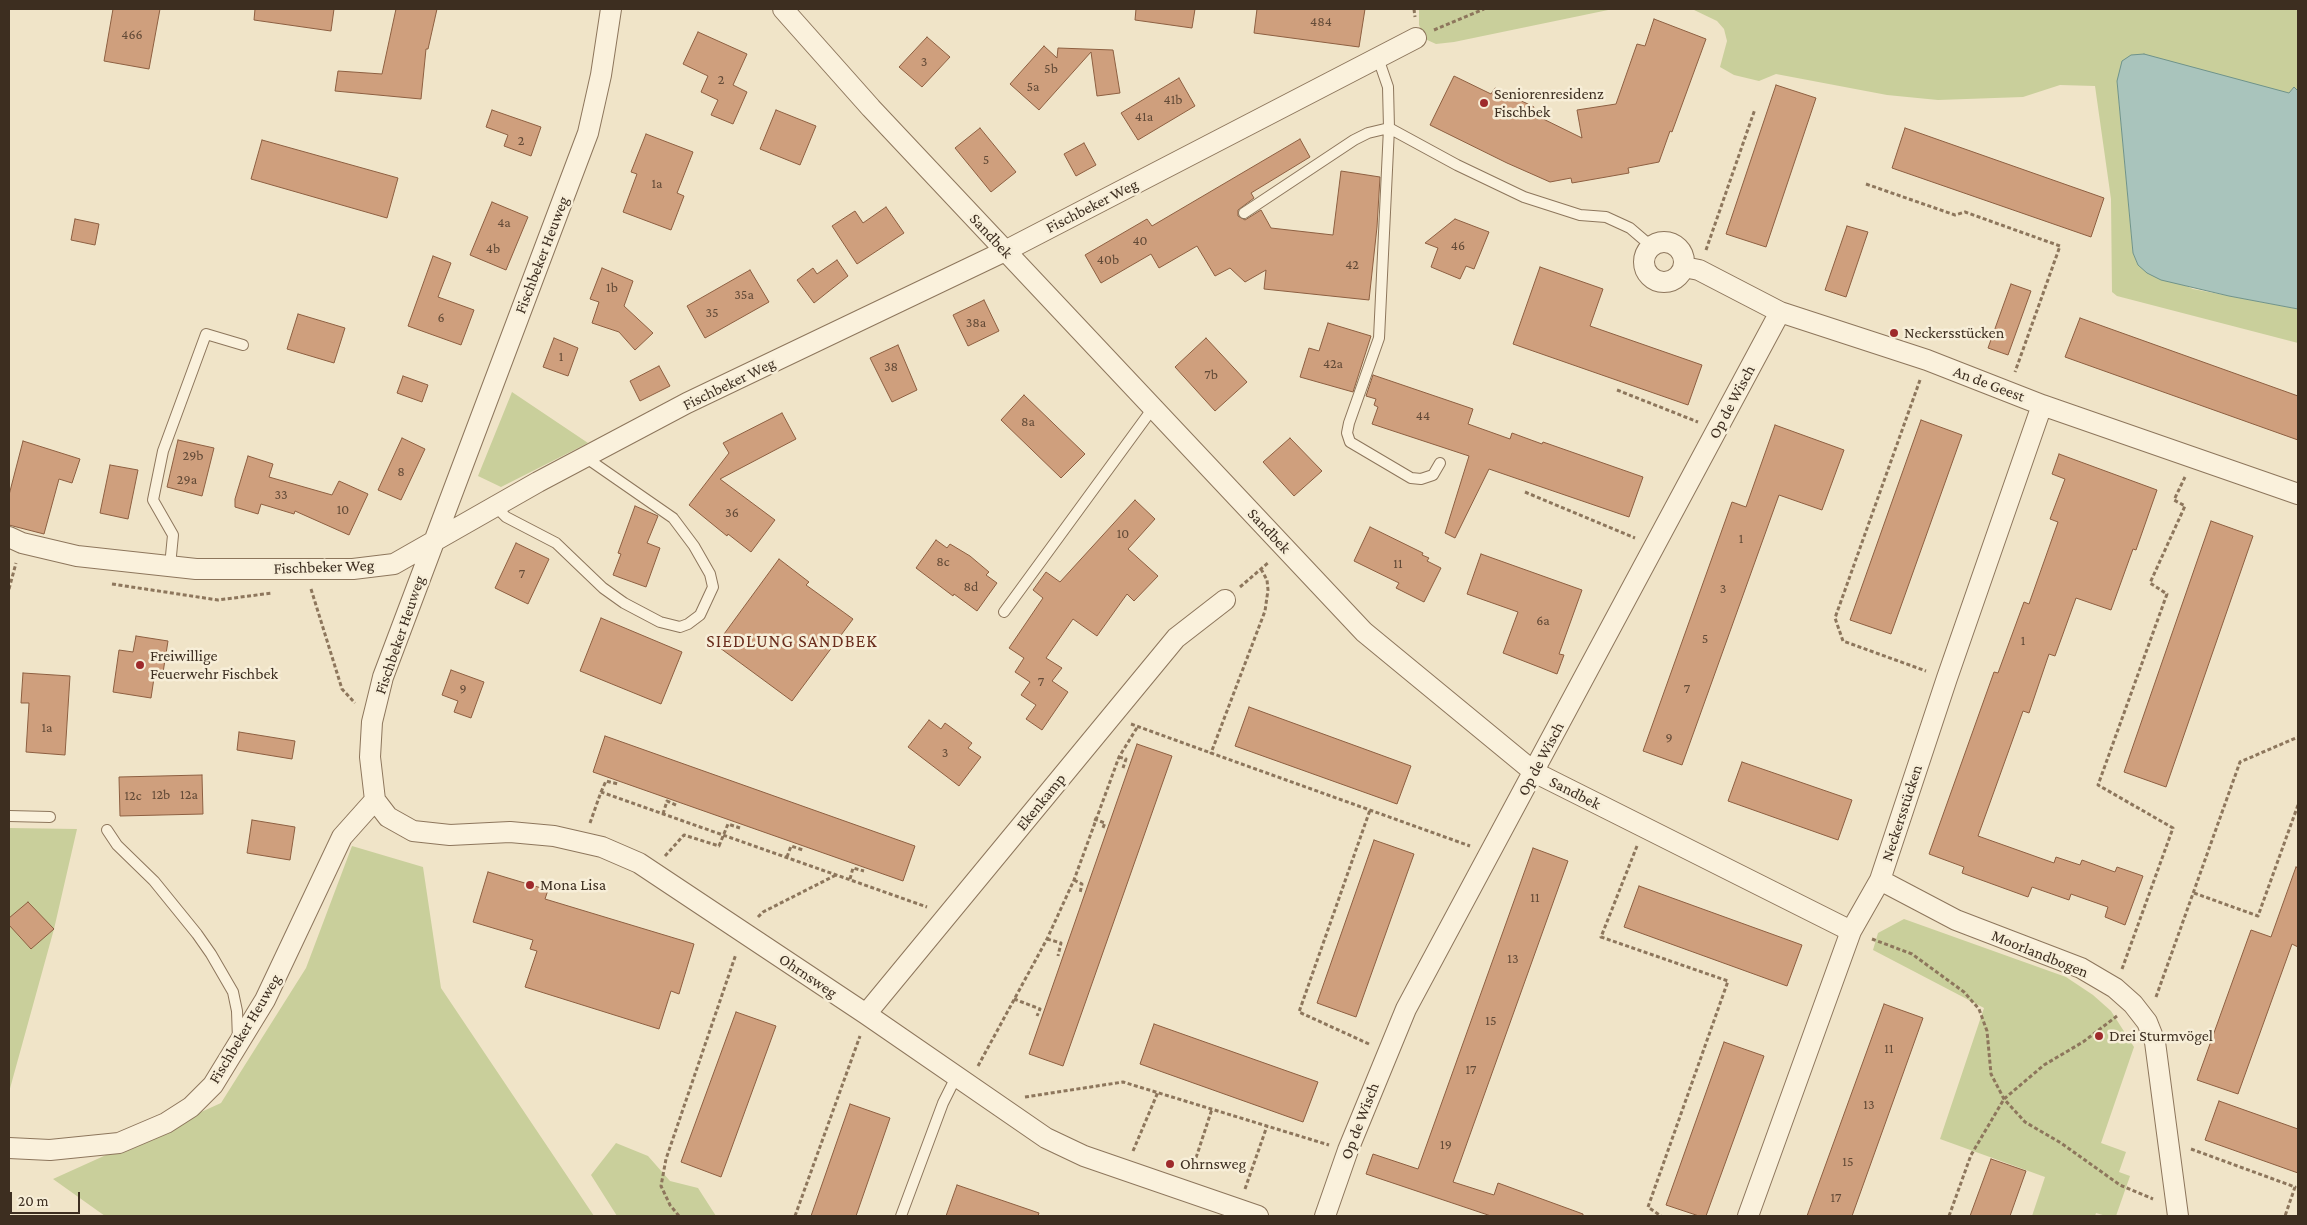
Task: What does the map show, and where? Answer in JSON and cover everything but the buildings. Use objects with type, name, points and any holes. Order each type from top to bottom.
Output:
[{"type":"street","name":"Fischbeker Heuweg","points":[[9,1148],[50,1150],[119,1143],[166,1123],[191,1107],[213,1085],[265,1000],[342,838],[375,800],[370,758],[372,722],[383,676],[588,133],[601,75],[611,9]]},
{"type":"street","name":"Sandbek","points":[[783,9],[871,108],[1364,632],[1534,772],[1851,931]]},
{"type":"street","name":"Fischbeker Weg","points":[[9,537],[22,543],[77,556],[196,569],[353,570],[394,564],[585,457],[687,403],[1005,251],[1416,38]]},
{"type":"street","points":[[1664,241],[1673,243],[1680,249],[1684,257],[1684,267],[1680,275],[1663,283],[1654,280],[1647,274],[1643,266],[1643,257],[1650,246],[1664,241]]},
{"type":"street","name":"An de Geest","points":[[1684,267],[1699,270],[1780,312],[1927,360],[2042,405],[2298,494]]},
{"type":"street","name":"Op de Wisch","points":[[1325,1216],[1348,1150],[1406,1009],[1780,312]]},
{"type":"street","name":"Neckersstücken","points":[[1748,1216],[1851,931],[1880,880],[1947,678],[2042,405]]},
{"type":"street","name":"Ekenkamp","points":[[866,1014],[1176,638],[1224,600]]},
{"type":"street","name":"Ohrnsweg","points":[[375,800],[388,817],[412,831],[450,835],[510,832],[548,835],[602,847],[639,863],[866,1014],[991,1102],[1046,1138],[1084,1156],[1258,1216]]},
{"type":"street","name":"Moorlandbogen","points":[[1880,880],[1956,920],[2081,968],[2115,988],[2133,1004],[2147,1022],[2156,1042],[2178,1212]]},
{"type":"lane","points":[[1378,58],[1388,87],[1389,128],[1379,338],[1347,433],[1350,442],[1411,478],[1421,479],[1434,475],[1440,463]]},
{"type":"lane","points":[[1244,213],[1354,140],[1368,133],[1389,128],[1457,165],[1524,197],[1580,215],[1606,218],[1630,228],[1650,246]]},
{"type":"lane","points":[[170,566],[174,535],[153,500],[163,450],[206,334],[243,345]]},
{"type":"lane","points":[[1004,612],[1152,408]]},
{"type":"lane","points":[[496,506],[506,517],[556,542],[603,588],[624,603],[660,622],[680,627],[688,624],[700,615],[712,587],[710,574],[694,546],[673,518],[585,457]]},
{"type":"lane","points":[[9,816],[50,817]]},
{"type":"lane","points":[[107,830],[121,850],[154,881],[211,954],[233,992],[237,1011],[238,1043]]},
{"type":"lane","points":[[901,1216],[943,1103],[962,1081]]},
{"type":"path","points":[[1416,38],[1484,9]]},
{"type":"path","points":[[1709,242],[1755,109]]},
{"type":"path","points":[[1866,184],[1955,215],[1965,212],[2060,246],[2008,392]]},
{"type":"path","points":[[1927,360],[1835,618],[1843,642],[1947,678]]},
{"type":"path","points":[[1617,390],[1717,430]]},
{"type":"path","points":[[2115,988],[2173,828],[2098,785],[2166,594],[2150,583],[2185,506],[2174,500],[2194,458]]},
{"type":"path","points":[[1525,492],[1655,546]]},
{"type":"path","points":[[1224,600],[1285,548]]},
{"type":"path","points":[[1210,753],[1265,611],[1268,590],[1267,580],[1261,569]]},
{"type":"path","points":[[310,586],[342,689],[372,722]]},
{"type":"path","points":[[1110,718],[1138,726],[1490,853]]},
{"type":"path","points":[[962,1081],[1014,999],[1047,939],[1074,880],[1094,819],[1119,757],[1138,726]]},
{"type":"path","points":[[2147,1022],[2240,762],[2298,737]]},
{"type":"path","points":[[1119,757],[1126,759],[1123,768]]},
{"type":"path","points":[[593,816],[606,781],[618,784]]},
{"type":"path","points":[[601,792],[924,906],[946,917]]},
{"type":"path","points":[[663,814],[667,802],[678,806]]},
{"type":"path","points":[[2194,894],[2258,916],[2298,805]]},
{"type":"path","points":[[1370,810],[1299,1012],[1387,1052]]},
{"type":"path","points":[[1094,819],[1105,823],[1102,830]]},
{"type":"path","points":[[672,848],[684,835],[719,846],[728,824],[740,828]]},
{"type":"path","points":[[1644,827],[1601,937],[1728,981],[1648,1207],[1661,1216]]},
{"type":"path","points":[[787,857],[791,846],[803,850]]},
{"type":"path","points":[[850,880],[853,868],[864,871]]},
{"type":"path","points":[[679,1216],[670,1205],[661,1186],[666,1159],[744,933],[762,912],[836,875]]},
{"type":"path","points":[[1074,880],[1082,884],[1080,892]]},
{"type":"path","points":[[1851,931],[1912,954],[1964,992],[1979,1009],[1986,1032],[1991,1074],[2004,1100],[2025,1122],[2061,1143],[2120,1185],[2178,1212]]},
{"type":"path","points":[[1047,939],[1062,944],[1058,956]]},
{"type":"path","points":[[1014,999],[1040,1009],[1037,1016]]},
{"type":"path","points":[[1949,1216],[1971,1155],[2004,1100],[2044,1064],[2083,1042],[2133,1004]]},
{"type":"path","points":[[795,1216],[857,1045],[866,1014]]},
{"type":"path","points":[[991,1102],[1123,1082],[1348,1150]]},
{"type":"path","points":[[1124,1170],[1158,1092]]},
{"type":"path","points":[[1186,1191],[1212,1109]]},
{"type":"path","points":[[1239,1209],[1267,1126]]},
{"type":"path","points":[[2168,1141],[2295,1186],[2286,1216]]},
{"type":"green space","points":[[1419,9],[1613,9],[1454,42],[1436,44],[1425,39],[1419,25]]},
{"type":"green space","points":[[1692,9],[2298,9],[2298,91],[2294,87],[2289,93],[2117,81],[2133,253],[2138,265],[2193,289],[2298,309],[2298,343],[2117,296],[2112,292],[2111,199],[2095,86],[2060,85],[2023,97],[1938,100],[1887,95],[1776,74],[1759,81],[1734,75],[1720,67],[1727,41],[1724,29],[1717,21]]},
{"type":"green space","points":[[512,392],[588,443],[501,487],[478,476]]},
{"type":"green space","points":[[9,828],[77,829],[54,929],[9,1092]]},
{"type":"green space","points":[[352,846],[423,867],[441,988],[594,1216],[105,1216],[53,1179],[221,1103],[306,968]]},
{"type":"green space","points":[[1904,919],[2066,977],[2093,995],[2111,1011],[2134,1047],[2101,1143],[2126,1152],[2119,1172],[2130,1176],[2116,1216],[2096,1213],[2095,1216],[2032,1216],[2045,1177],[1940,1139],[1984,1008],[1873,950],[1878,933]]},
{"type":"green space","points":[[616,1143],[648,1156],[670,1181],[698,1188],[716,1216],[617,1216],[591,1175]]},
{"type":"water","points":[[2144,54],[2289,93],[2294,87],[2298,91],[2298,309],[2229,296],[2161,280],[2147,273],[2138,265],[2133,253],[2117,81],[2122,61],[2131,55]]},
{"type":"place","name":"Seniorenresidenz Fischbek","points":[[1484,103]]},
{"type":"place","name":"Neckersstücken","points":[[1894,333]]},
{"type":"place","name":"Freiwillige Feuerwehr Fischbek","points":[[140,665]]},
{"type":"place","name":"Mona Lisa","points":[[530,885]]},
{"type":"place","name":"Drei Sturmvögel","points":[[2099,1036]]},
{"type":"place","name":"Ohrnsweg","points":[[1170,1164]]},
{"type":"district","name":"SIEDLUNG SANDBEK","points":[[792,641]]}]
